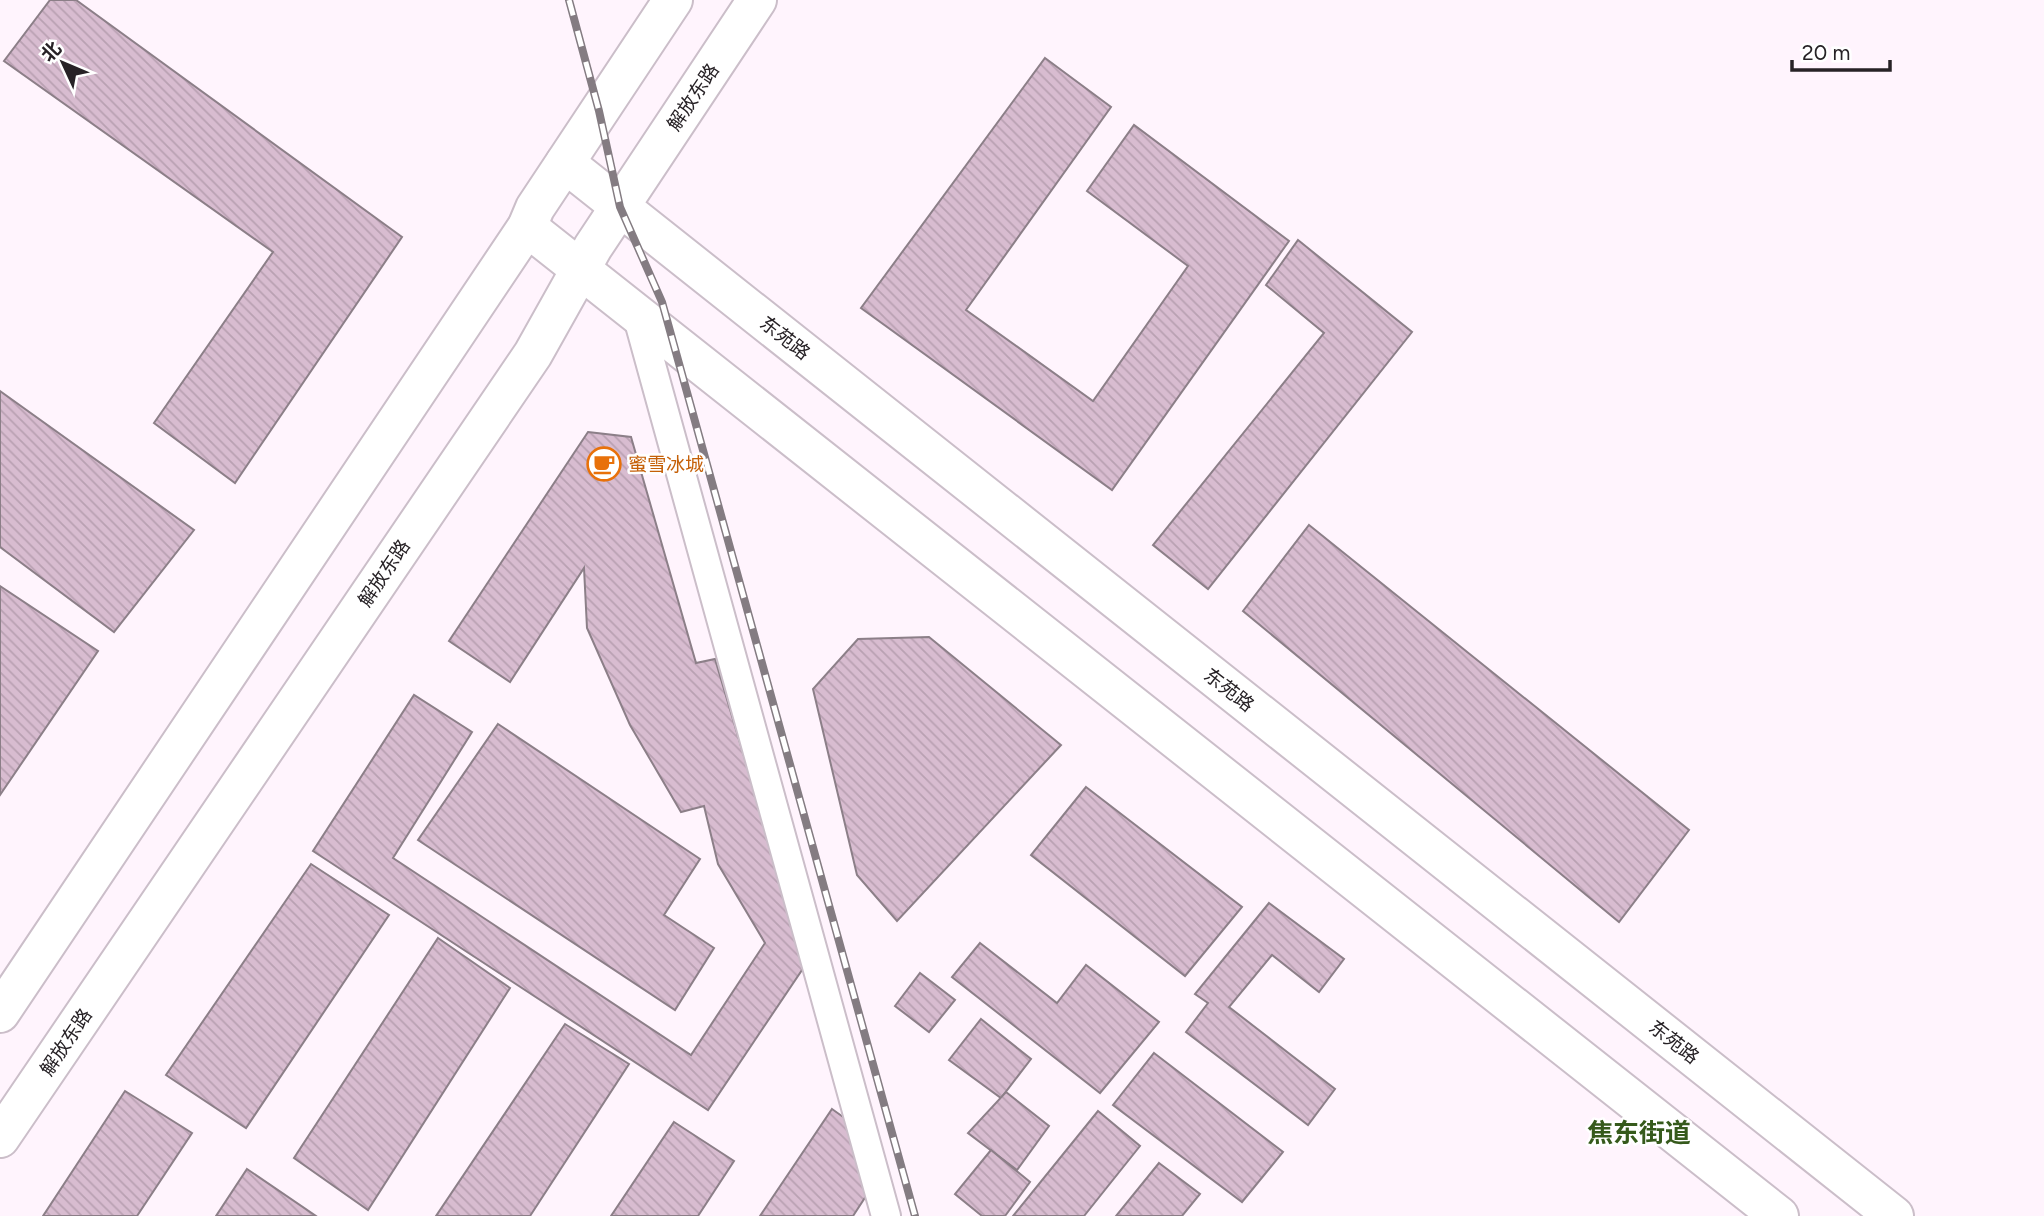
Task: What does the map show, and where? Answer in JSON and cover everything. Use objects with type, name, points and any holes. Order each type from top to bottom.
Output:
[{"type":"main road","points":[[0,1013],[527,227],[535,208],[673,0]]},
{"type":"main road","name":"解放东路","points":[[0,1138],[533,354],[620,207],[757,0]]},
{"type":"main road","name":"东苑路","points":[[565,163],[1894,1216]]},
{"type":"main road","points":[[527,227],[1779,1216]]},
{"type":"street","points":[[637,314],[886,1216]]},
{"type":"building","points":[[50,0],[76,0],[402,237],[235,483],[154,423],[273,252],[4,61]]},
{"type":"building","points":[[1045,58],[1111,107],[966,310],[1093,401],[1188,266],[1087,191],[1134,125],[1289,241],[1112,490],[861,308]]},
{"type":"building","points":[[1298,240],[1412,332],[1208,589],[1153,545],[1324,333],[1266,285]]},
{"type":"building","points":[[0,391],[194,530],[114,632],[0,547]]},
{"type":"building","points":[[588,432],[631,437],[696,663],[715,659],[806,964],[708,1110],[313,851],[414,695],[472,732],[393,858],[691,1055],[765,943],[718,864],[704,806],[681,812],[630,725],[587,628],[584,568],[510,682],[449,641]]},
{"type":"building","points":[[1309,525],[1689,830],[1619,922],[1243,611]]},
{"type":"building","points":[[0,586],[98,651],[0,795]]},
{"type":"building","points":[[929,637],[1061,745],[897,921],[857,875],[813,689],[858,639]]},
{"type":"building","points":[[498,724],[700,859],[664,915],[714,948],[675,1010],[418,840]]},
{"type":"building","points":[[1086,787],[1242,907],[1185,976],[1031,855]]},
{"type":"building","points":[[311,864],[389,915],[246,1128],[166,1075]]},
{"type":"building","points":[[1269,903],[1344,959],[1319,992],[1272,955],[1229,1007],[1335,1089],[1308,1125],[1186,1032],[1208,1003],[1195,994]]},
{"type":"building","points":[[438,938],[510,988],[368,1210],[294,1158]]},
{"type":"building","points":[[980,943],[1057,1003],[1086,965],[1159,1022],[1100,1093],[952,977]]},
{"type":"building","points":[[920,973],[955,1000],[929,1032],[895,1006]]},
{"type":"building","points":[[981,1019],[1031,1059],[1001,1098],[949,1060]]},
{"type":"building","points":[[565,1024],[629,1064],[530,1216],[436,1216]]},
{"type":"building","points":[[1154,1053],[1283,1152],[1242,1202],[1113,1105]]},
{"type":"building","points":[[125,1091],[192,1133],[137,1216],[43,1216]]},
{"type":"building","points":[[1006,1092],[1049,1126],[1017,1170],[968,1133]]},
{"type":"building","points":[[832,1109],[846,1119],[866,1196],[853,1216],[760,1216]]},
{"type":"building","points":[[1098,1111],[1140,1146],[1084,1216],[1013,1216]]},
{"type":"building","points":[[674,1122],[734,1161],[698,1216],[611,1216]]},
{"type":"building","points":[[991,1150],[1030,1182],[1005,1216],[982,1216],[955,1194]]},
{"type":"building","points":[[1159,1163],[1200,1194],[1182,1216],[1116,1216]]},
{"type":"building","points":[[247,1169],[316,1216],[216,1216]]},
{"type":"railway","points":[[569,0],[599,111],[620,207],[662,302],[915,1216]]},
{"type":"place","name":"蜜雪冰城","points":[[604,464]]},
{"type":"district","name":"焦东街道","points":[[1639,1133]]}]
